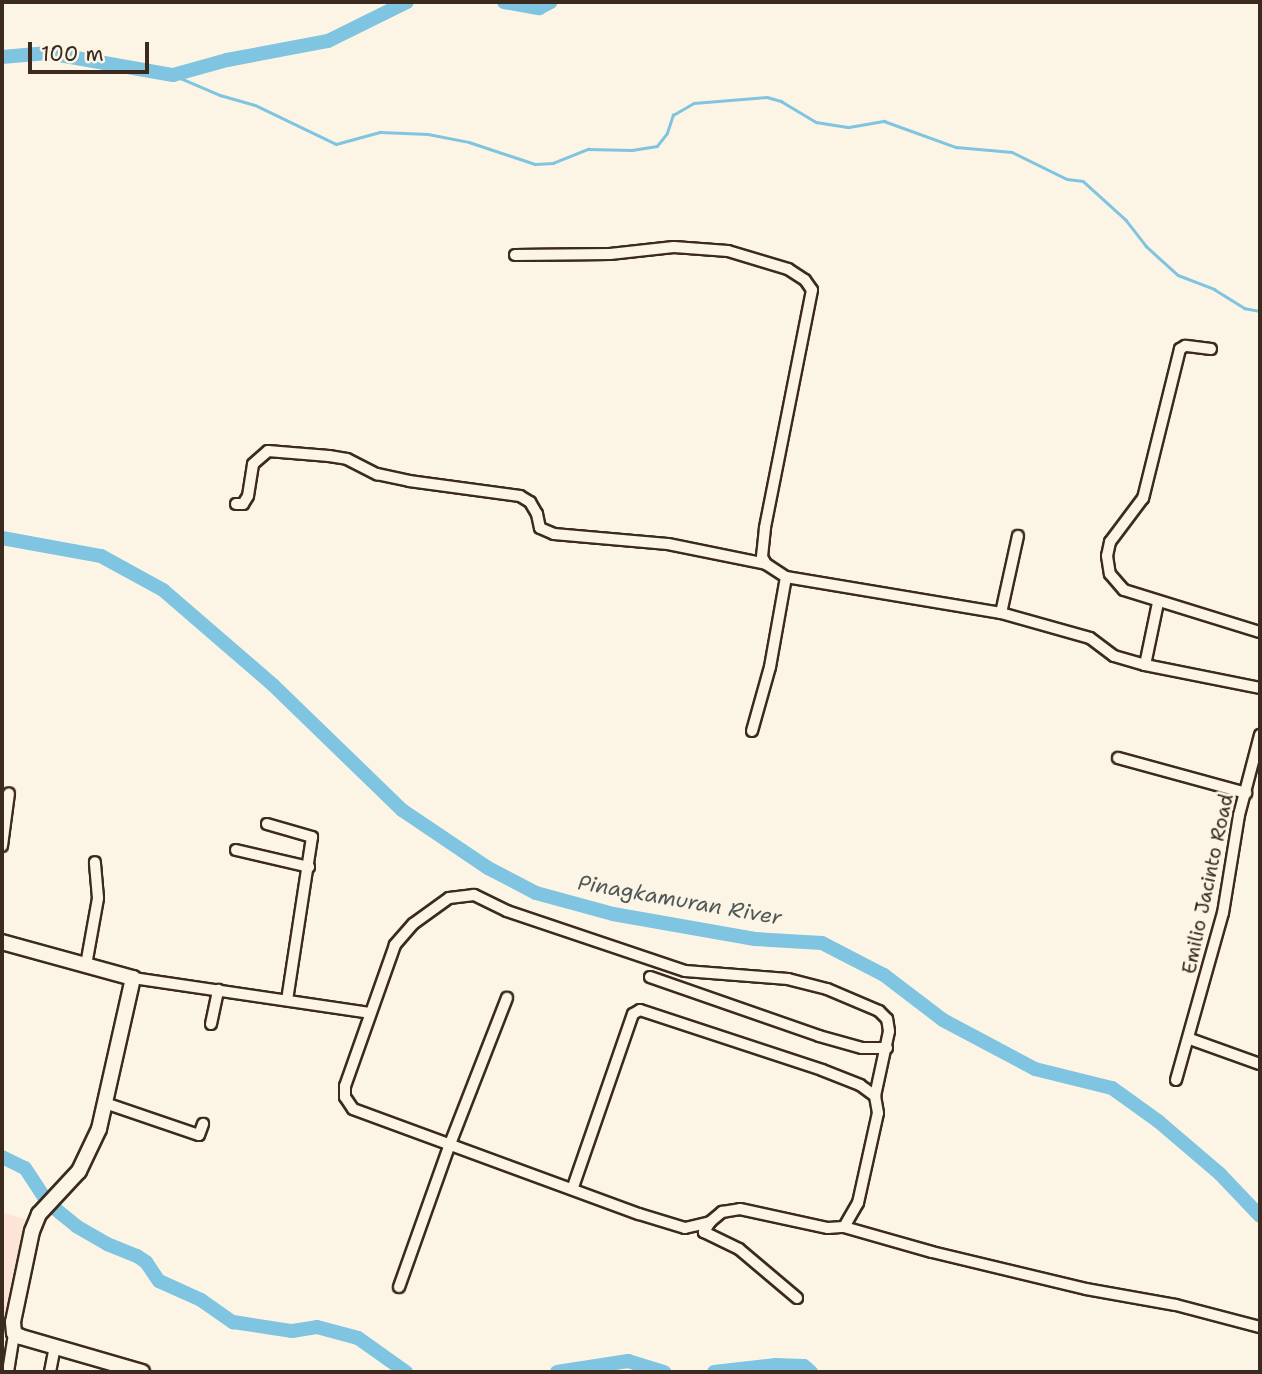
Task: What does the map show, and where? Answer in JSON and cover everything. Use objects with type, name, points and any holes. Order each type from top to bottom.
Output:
[{"type":"street","points":[[515,255],[610,254],[674,247],[714,250],[788,269],[805,280],[812,290],[765,528],[762,557],[766,564]]},
{"type":"street","points":[[1211,349],[1185,346],[1180,349],[1143,498],[1110,542],[1107,556],[1115,582],[1124,590],[1158,603],[1260,632]]},
{"type":"street","points":[[236,504],[243,504],[248,496],[253,464],[268,451],[347,459],[377,474],[409,481],[520,496],[530,502],[540,527],[554,534],[668,544],[766,564],[786,577],[1001,613],[1090,638],[1114,656],[1145,666],[1260,688]]},
{"type":"street","points":[[1001,613],[1018,536]]},
{"type":"street","points":[[752,731],[770,667],[786,577]]},
{"type":"street","points":[[1145,666],[1158,603]]},
{"type":"street","name":"Emilio Jacinto Road","points":[[1176,1080],[1190,1039],[1223,912],[1239,815],[1260,735]]},
{"type":"street","points":[[1118,758],[1246,793]]},
{"type":"street","points":[[2,846],[9,793]]},
{"type":"street","points":[[267,824],[312,837],[287,1000]]},
{"type":"street","points":[[236,850],[309,867]]},
{"type":"street","points":[[86,965],[98,898],[96,862]]},
{"type":"street","points":[[710,1222],[685,1228],[639,1214],[573,1187],[354,1108],[345,1097],[345,1086],[395,945],[413,923],[449,898],[474,895],[507,911],[685,971],[788,979],[827,989],[878,1011],[887,1019],[887,1048],[875,1096],[878,1113],[867,1173],[858,1203],[844,1227]]},
{"type":"street","points":[[2,942],[133,978],[369,1013]]},
{"type":"street","points":[[650,977],[819,1036],[862,1048],[887,1048]]},
{"type":"street","points":[[8,1372],[32,1231],[39,1214],[79,1171],[91,1149],[105,1103],[133,978]]},
{"type":"street","points":[[211,1024],[218,990]]},
{"type":"street","points":[[399,1287],[450,1144],[507,998]]},
{"type":"street","points":[[573,1187],[633,1014],[640,1010],[822,1070],[860,1085],[875,1096]]},
{"type":"street","points":[[1190,1039],[1260,1063]]},
{"type":"street","points":[[105,1103],[199,1135],[203,1124]]},
{"type":"street","points":[[797,1298],[739,1249],[704,1232],[710,1222],[722,1212],[740,1209],[828,1228],[844,1227],[1086,1289],[1176,1305],[1260,1326]]},
{"type":"street","points":[[14,1333],[108,1367],[142,1372]]},
{"type":"street","points":[[50,1372],[55,1347]]},
{"type":"shaded area","points":[[2,1212],[27,1220],[6,1332],[2,1331]]},
{"type":"waterway","points":[[2,57],[48,53],[173,75],[227,60],[328,41],[407,2]]},
{"type":"waterway","points":[[504,2],[539,8],[551,2]]},
{"type":"waterway","points":[[173,75],[220,95],[255,105],[336,144],[380,132],[428,134],[469,142],[535,164],[553,163],[588,149],[632,150],[657,146],[667,133],[673,115],[694,103],[767,97],[781,101],[816,122],[849,127],[884,121],[956,147],[1012,152],[1067,179],[1083,181],[1126,220],[1146,246],[1178,275],[1214,289],[1244,308],[1260,311]]},
{"type":"waterway","name":"Pinagkamuran River","points":[[2,538],[101,556],[163,590],[273,685],[402,810],[488,868],[536,893],[613,914],[755,939],[822,943],[884,975],[943,1020],[1035,1069],[1112,1088],[1158,1121],[1220,1174],[1260,1216]]},
{"type":"waterway","points":[[2,1157],[25,1168],[48,1203],[76,1226],[107,1244],[137,1256],[146,1262],[159,1281],[201,1300],[233,1322],[292,1331],[317,1327],[358,1338],[406,1372]]},
{"type":"waterway","points":[[557,1372],[628,1361],[664,1372]]},
{"type":"waterway","points":[[714,1372],[775,1365],[804,1366],[811,1372]]}]
